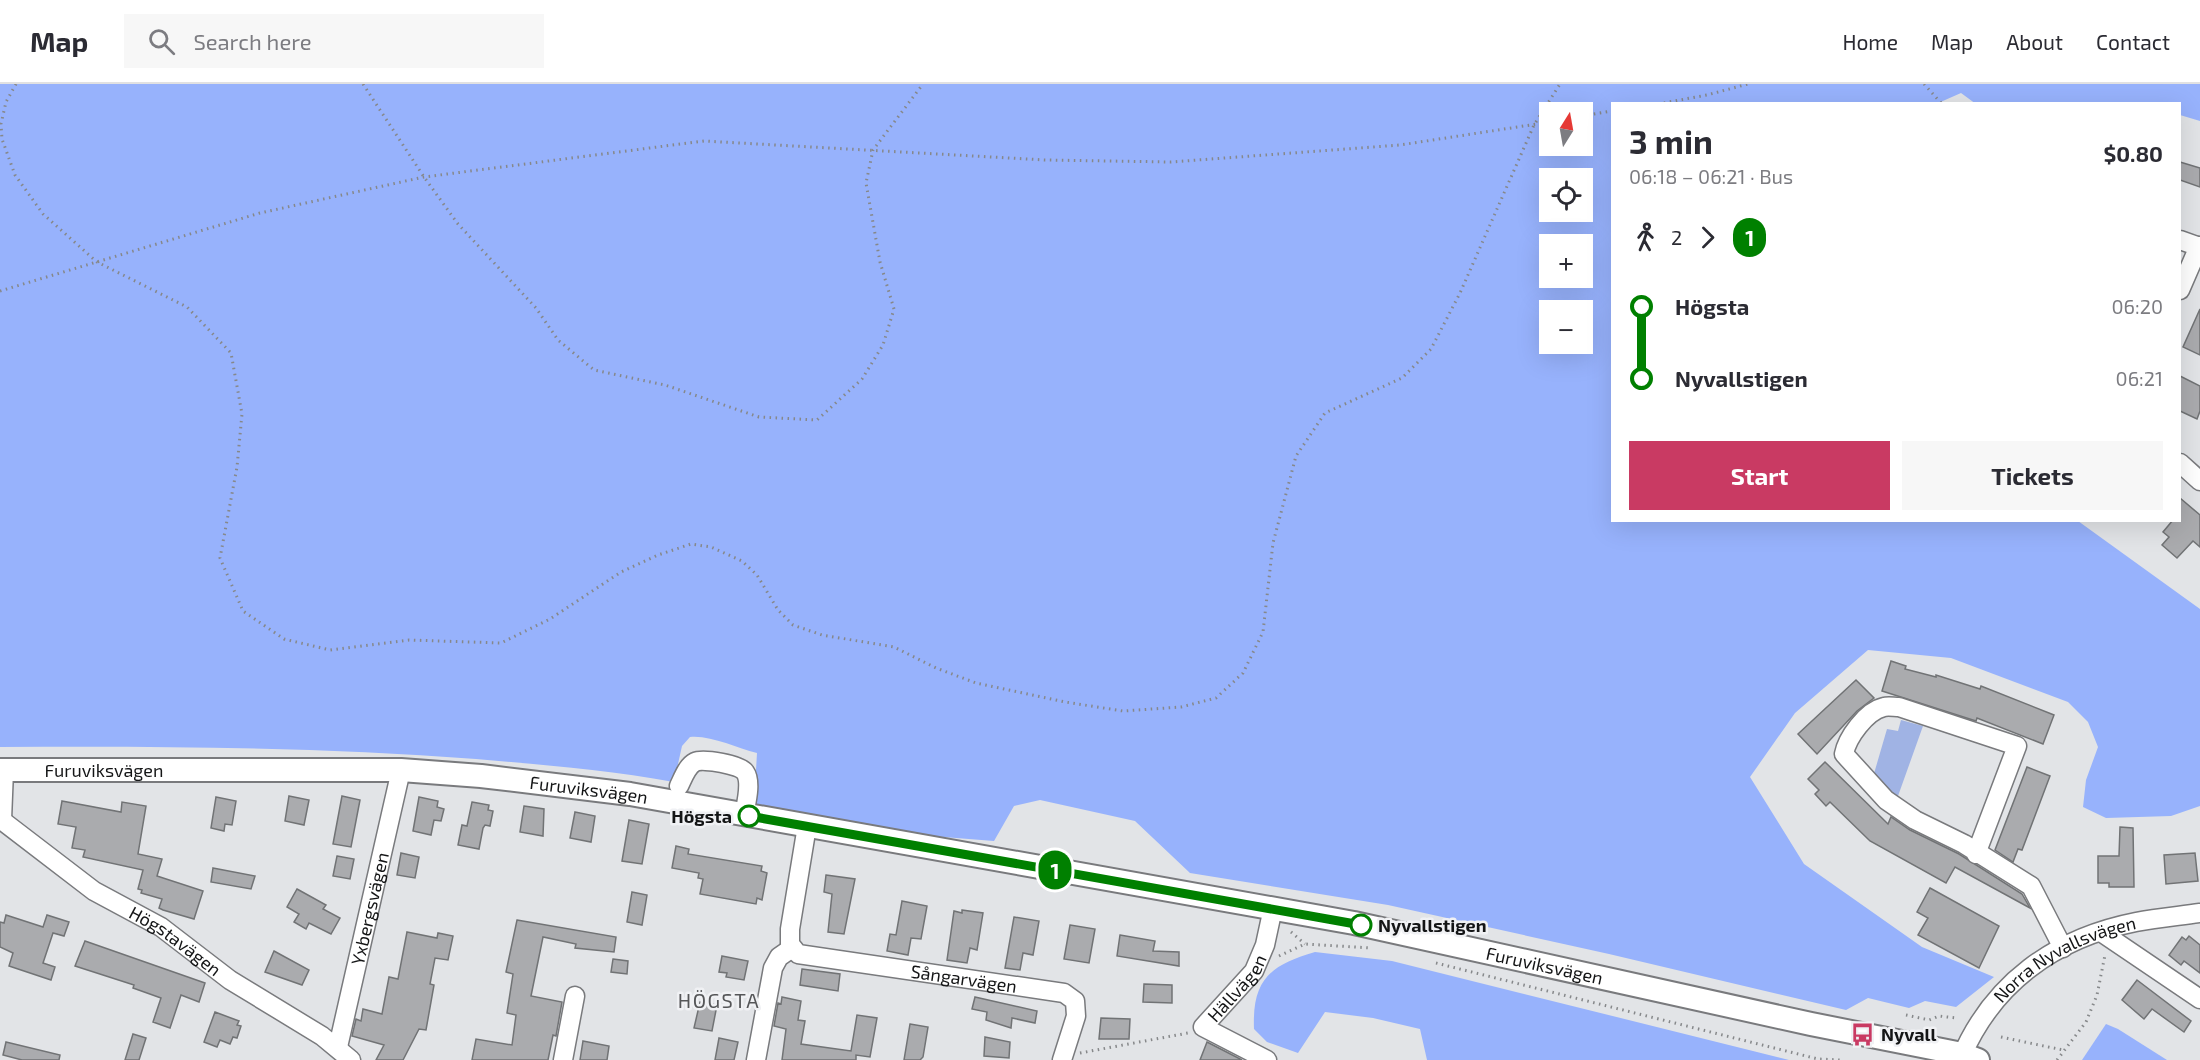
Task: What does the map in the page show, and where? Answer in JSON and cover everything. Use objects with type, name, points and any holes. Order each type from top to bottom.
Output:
[{"type":"main road","name":"Furuviksvägen","points":[[2,770],[401,770],[569,786],[1273,908],[1967,1058]]},
{"type":"street","points":[[2181,240],[2199,246],[2181,288]]},
{"type":"street","points":[[2181,464],[2200,481]]},
{"type":"street","points":[[1976,854],[2017,746],[1899,707],[1884,707],[1874,711],[1846,741],[1844,754],[1886,800],[1914,820],[1964,844],[1976,854],[2031,886],[2063,948]]},
{"type":"street","points":[[679,786],[689,767],[695,762],[702,761],[738,767],[747,775],[748,782],[744,815]]},
{"type":"street","name":"Högstavägen","points":[[2,770],[1,820],[94,891],[161,927],[230,980],[344,1054]]},
{"type":"street","name":"Yxbergsvägen","points":[[344,1054],[401,770]]},
{"type":"street","points":[[756,1060],[773,968],[779,957],[792,948],[790,929],[807,826]]},
{"type":"street","name":"Hällvägen","points":[[1267,1060],[1203,1027],[1254,971],[1265,945],[1273,908]]},
{"type":"street","name":"Norra Nyvallsvägen","points":[[1967,1058],[1984,1014],[2012,981],[2063,948],[2101,932],[2136,922],[2200,913]]},
{"type":"street","points":[[2101,932],[2200,999]]},
{"type":"street","name":"Sångarvägen","points":[[792,948],[798,954],[812,958],[1064,993],[1074,1001],[1077,1010],[1063,1058]]},
{"type":"street","points":[[563,1060],[575,996]]},
{"type":"path","points":[[16,84],[6,102],[1,124],[2,138],[15,175],[43,214],[97,262],[188,307],[231,353],[242,414],[237,467],[220,558],[243,611],[284,639],[330,650],[409,640],[501,643],[550,619],[621,572],[658,555],[691,544],[711,547],[742,561],[756,575],[778,610],[793,625],[822,635],[894,647],[936,668],[976,683],[1065,702],[1123,711],[1181,706],[1216,698],[1243,674],[1263,632],[1273,543],[1296,456],[1325,413],[1402,378],[1431,349],[1460,293],[1534,125],[1560,84]]},
{"type":"path","points":[[363,84],[458,224],[536,308],[558,340],[594,370],[665,385],[759,417],[817,420],[862,379],[883,345],[894,309],[880,262],[866,183],[873,150],[923,84]]},
{"type":"path","points":[[1669,102],[1748,84]]},
{"type":"path","points":[[1924,84],[1940,102]]},
{"type":"path","points":[[1593,114],[1611,111]]},
{"type":"path","points":[[0,291],[260,213],[424,177],[704,141],[1045,160],[1171,162],[1400,145],[1539,124]]},
{"type":"path","points":[[2057,1060],[2086,1023],[2097,995],[2103,960],[2116,942]]},
{"type":"path","points":[[1254,971],[1290,949],[1305,944],[1380,949]]},
{"type":"path","points":[[1436,963],[1818,1059],[1841,1060]]},
{"type":"path","points":[[1906,1015],[1929,1020],[1939,1016],[1956,1018]]},
{"type":"path","points":[[1063,1058],[1177,1037],[1203,1027]]},
{"type":"path","points":[[2001,1036],[2063,1050]]},
{"type":"shaded area","points":[[0,84],[2200,84],[2200,121],[2181,115],[2181,102],[1973,102],[1961,93],[1941,102],[1611,102],[1611,522],[2079,522],[2200,609],[2200,806],[2171,816],[2106,818],[2083,807],[2086,780],[2098,747],[2088,722],[2068,702],[1951,658],[1868,650],[1795,713],[1750,777],[1804,864],[1922,947],[1994,977],[1956,1007],[1925,1001],[1909,1008],[1868,998],[1846,1010],[1388,905],[1190,873],[1135,821],[1040,800],[1014,806],[994,841],[918,835],[754,805],[757,753],[706,738],[690,737],[682,746],[674,782],[575,768],[476,759],[238,748],[0,747]]},
{"type":"shaded area","points":[[1901,720],[1923,726],[1898,796],[1888,791],[1873,777],[1887,729],[1898,731]]},
{"type":"shaded area","points":[[1315,952],[1392,961],[1789,1060],[1427,1060],[1420,1029],[1373,1018],[1325,1012],[1298,1053],[1267,1042],[1254,1029],[1256,998],[1267,977],[1275,969]]},
{"type":"shaded area","points":[[2106,1024],[2118,1029],[2167,1060],[2082,1060]]},
{"type":"building","points":[[2181,162],[2200,168],[2200,187],[2181,180]]},
{"type":"building","points":[[2200,309],[2200,355],[2183,347]]},
{"type":"building","points":[[2181,376],[2200,386],[2200,411],[2197,419],[2181,411]]},
{"type":"building","points":[[2181,499],[2200,515],[2200,547],[2193,541],[2177,558],[2162,545],[2169,537],[2163,532],[2171,522],[2181,522]]},
{"type":"building","points":[[1891,661],[1906,666],[1905,669],[1936,677],[1936,675],[1980,689],[1981,686],[2054,715],[2043,744],[1977,718],[1976,721],[1882,691]]},
{"type":"building","points":[[1856,680],[1874,698],[1857,711],[1817,754],[1798,734]]},
{"type":"building","points":[[1825,762],[1888,824],[1891,817],[1910,830],[1959,854],[2022,894],[2030,908],[1955,867],[1946,883],[1870,841],[1830,802],[1826,806],[1815,794],[1819,790],[1808,779]]},
{"type":"building","points":[[2027,767],[2050,776],[2022,850],[2018,849],[2013,862],[1995,850]]},
{"type":"building","points":[[289,796],[309,800],[304,825],[285,821]]},
{"type":"building","points":[[342,796],[360,800],[351,847],[333,844]]},
{"type":"building","points":[[216,797],[236,801],[232,825],[225,824],[224,831],[211,828]]},
{"type":"building","points":[[419,797],[438,801],[437,807],[444,809],[441,821],[434,820],[431,835],[413,831]]},
{"type":"building","points":[[62,801],[121,812],[122,802],[146,806],[138,854],[162,859],[157,876],[203,891],[194,919],[163,910],[159,908],[162,899],[141,893],[142,890],[138,889],[143,870],[83,857],[85,850],[72,848],[76,827],[58,824]]},
{"type":"building","points":[[472,802],[489,805],[488,810],[493,811],[490,826],[485,825],[483,828],[479,849],[458,845],[462,825],[467,826]]},
{"type":"building","points":[[524,806],[544,809],[543,836],[520,832]]},
{"type":"building","points":[[575,812],[595,816],[591,842],[570,838]]},
{"type":"building","points":[[629,820],[649,824],[642,864],[622,861]]},
{"type":"building","points":[[2120,827],[2133,828],[2134,887],[2109,887],[2109,883],[2098,883],[2098,856],[2119,856]]},
{"type":"building","points":[[676,846],[689,849],[688,854],[762,866],[761,871],[767,873],[762,900],[757,898],[756,904],[700,894],[703,879],[698,878],[699,873],[672,868]]},
{"type":"building","points":[[401,853],[419,857],[415,878],[397,875]]},
{"type":"building","points":[[2195,853],[2198,881],[2166,884],[2164,855]]},
{"type":"building","points":[[337,856],[354,859],[350,879],[333,876]]},
{"type":"building","points":[[213,868],[255,876],[251,889],[211,882]]},
{"type":"building","points":[[826,875],[855,879],[844,934],[828,932],[832,894],[824,892]]},
{"type":"building","points":[[1930,888],[1999,926],[1979,968],[1918,935],[1928,918],[1917,912]]},
{"type":"building","points":[[297,889],[326,905],[323,909],[340,918],[331,934],[309,923],[306,929],[294,922],[299,914],[287,907]]},
{"type":"building","points":[[632,892],[647,895],[642,925],[627,922]]},
{"type":"building","points":[[902,901],[927,906],[921,939],[911,938],[908,955],[887,951],[890,934],[896,935]]},
{"type":"building","points":[[962,910],[983,913],[977,950],[970,948],[967,963],[947,960],[954,911],[962,913]]},
{"type":"building","points":[[6,915],[43,927],[47,915],[69,922],[64,936],[53,933],[43,963],[55,967],[51,980],[9,966],[13,953],[0,947],[0,922],[4,923]]},
{"type":"building","points":[[1014,917],[1039,921],[1033,955],[1023,953],[1020,970],[1005,968]]},
{"type":"building","points":[[517,920],[616,937],[614,952],[575,948],[576,944],[543,937],[531,996],[562,1002],[556,1036],[553,1035],[548,1060],[472,1060],[476,1039],[512,1045],[516,1015],[507,1013],[513,974],[506,972]]},
{"type":"building","points":[[1070,925],[1095,929],[1089,963],[1064,959]]},
{"type":"building","points":[[407,932],[437,938],[438,933],[453,936],[448,960],[435,958],[430,984],[434,985],[426,1030],[419,1029],[403,1060],[376,1060],[384,1045],[352,1036],[356,1019],[361,1021],[363,1009],[382,1014],[389,977],[398,979]]},
{"type":"building","points":[[1120,935],[1155,941],[1153,951],[1179,952],[1179,966],[1117,956]]},
{"type":"building","points":[[2189,936],[2200,945],[2200,973],[2184,961],[2181,965],[2169,955],[2182,937],[2186,940]]},
{"type":"building","points":[[85,941],[205,983],[199,1002],[181,995],[170,1028],[153,1022],[161,998],[133,988],[134,985],[75,966]]},
{"type":"building","points":[[274,951],[309,970],[302,985],[265,972]]},
{"type":"building","points":[[722,956],[748,961],[744,980],[726,977],[727,973],[719,972]]},
{"type":"building","points":[[613,959],[628,961],[627,974],[611,972]]},
{"type":"building","points":[[802,969],[840,974],[838,991],[800,985]]},
{"type":"building","points":[[2137,980],[2191,1021],[2184,1032],[2152,1009],[2144,1019],[2122,1000]]},
{"type":"building","points":[[1144,984],[1172,985],[1172,1003],[1143,1002]]},
{"type":"building","points":[[782,997],[801,1001],[798,1020],[805,1021],[801,1044],[851,1051],[857,1015],[877,1018],[870,1057],[856,1055],[856,1060],[782,1060],[786,1029],[774,1026],[778,1003],[781,1004]]},
{"type":"building","points":[[975,997],[1037,1011],[1035,1023],[1012,1018],[1011,1028],[986,1020],[987,1012],[972,1009]]},
{"type":"building","points":[[700,1002],[717,1005],[712,1031],[694,1028]]},
{"type":"building","points":[[215,1012],[239,1021],[237,1025],[241,1026],[237,1038],[233,1037],[230,1044],[220,1040],[217,1047],[204,1042]]},
{"type":"building","points":[[1101,1018],[1130,1019],[1129,1039],[1099,1039]]},
{"type":"building","points":[[910,1024],[928,1027],[923,1057],[920,1060],[904,1060]]},
{"type":"building","points":[[133,1034],[146,1038],[139,1060],[125,1060]]},
{"type":"building","points":[[985,1037],[1010,1042],[1009,1058],[984,1056]]},
{"type":"building","points":[[719,1038],[738,1042],[734,1060],[715,1060]]},
{"type":"building","points":[[583,1041],[609,1046],[607,1060],[580,1060]]},
{"type":"building","points":[[6,1042],[60,1055],[59,1060],[22,1060],[3,1055]]},
{"type":"building","points":[[1207,1042],[1242,1060],[1200,1060]]},
{"type":"bus line","name":"1","points":[[749,816],[1361,925]]},
{"type":"place","name":"Högsta","points":[[749,816]]},
{"type":"place","name":"Nyvallstigen","points":[[1361,925]]},
{"type":"place","name":"Nyvall","points":[[1863,1034]]},
{"type":"district","name":"HÖGSTA","points":[[719,1000]]}]
